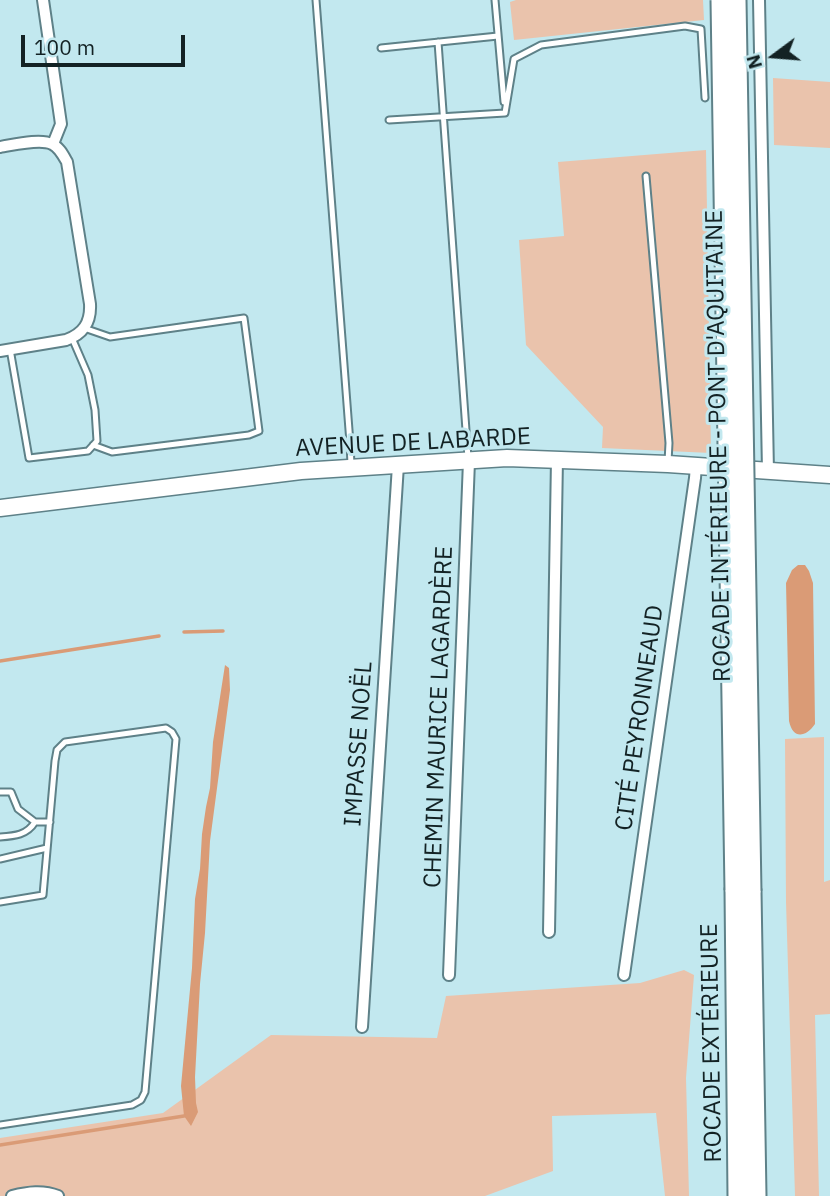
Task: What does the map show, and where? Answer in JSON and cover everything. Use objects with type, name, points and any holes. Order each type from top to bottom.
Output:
[{"type":"highway","points":[[721,0],[746,1089],[756,1196]]},
{"type":"highway","name":"ROCADE INTÉRIEURE - PONT D'AQUITAINE","points":[[736,0],[743,890]]},
{"type":"highway","points":[[731,1196],[746,1089]]},
{"type":"highway","points":[[746,1089],[765,1166],[767,1196]]},
{"type":"highway","name":"ROCADE EXTÉRIEURE","points":[[738,1196],[746,1089]]},
{"type":"main road","name":"AVENUE DE LABARDE","points":[[0,509],[301,471],[507,458],[668,464],[830,475]]},
{"type":"street","points":[[43,0],[61,124],[53,144]]},
{"type":"street","points":[[759,0],[768,471]]},
{"type":"street","points":[[0,147],[44,142],[53,144],[61,152],[69,168],[90,304],[90,315],[84,328],[72,338],[5,350]]},
{"type":"street","points":[[549,932],[557,459]]},
{"type":"street","name":"CHEMIN MAURICE LAGARDÈRE","points":[[449,975],[469,461]]},
{"type":"street","name":"IMPASSE NOËL","points":[[362,1027],[398,465]]},
{"type":"street","name":"CITÉ PEYRONNEAUD","points":[[624,975],[696,466]]},
{"type":"street","points":[[12,1196],[29,1191],[58,1196]]},
{"type":"lane","points":[[316,0],[351,468]]},
{"type":"lane","points":[[495,0],[505,113]]},
{"type":"lane","points":[[505,113],[514,59],[541,45],[685,26],[701,29],[705,98]]},
{"type":"lane","points":[[381,48],[498,36]]},
{"type":"lane","points":[[438,42],[469,461]]},
{"type":"lane","points":[[389,120],[505,113]]},
{"type":"lane","points":[[646,176],[669,443],[668,464]]},
{"type":"lane","points":[[84,328],[110,337],[244,318],[260,431],[249,435],[112,452],[93,445]]},
{"type":"lane","points":[[5,350],[29,458],[88,451],[97,440],[95,410],[88,375],[72,338]]},
{"type":"lane","points":[[0,902],[43,895],[55,761],[57,750],[65,742],[166,728],[172,732],[176,739],[145,1091],[141,1100],[132,1105],[0,1125]]},
{"type":"lane","points":[[0,792],[11,792],[18,809],[35,822],[50,822]]},
{"type":"lane","points":[[0,837],[21,835],[30,830],[35,822]]},
{"type":"lane","points":[[0,859],[47,848]]},
{"type":"shaded area","points":[[703,0],[704,20],[514,40],[510,2]]},
{"type":"shaded area","points":[[773,78],[830,82],[830,148],[774,145]]},
{"type":"shaded area","points":[[706,150],[711,453],[602,448],[603,427],[526,345],[519,240],[564,236],[558,162]]},
{"type":"shaded area","points":[[798,565],[805,565],[813,583],[815,724],[804,734],[793,731],[789,721],[786,583],[792,570]]},
{"type":"shaded area","points":[[225,665],[229,668],[230,690],[210,841],[195,1077],[198,1112],[191,1126],[184,1116],[181,1086],[192,968],[195,899],[210,788],[213,742]]},
{"type":"shaded area","points":[[824,737],[824,882],[830,880],[830,1014],[815,1015],[819,1196],[795,1196],[786,902],[785,739]]},
{"type":"shaded area","points":[[684,970],[694,975],[686,1078],[689,1196],[665,1196],[656,1113],[552,1116],[553,1171],[485,1196],[0,1196],[0,1138],[163,1113],[271,1035],[437,1038],[446,996],[640,983]]},
{"type":"waterway","points":[[184,632],[223,631]]},
{"type":"waterway","points":[[0,661],[159,636]]},
{"type":"waterway","points":[[0,1145],[184,1116]]}]
